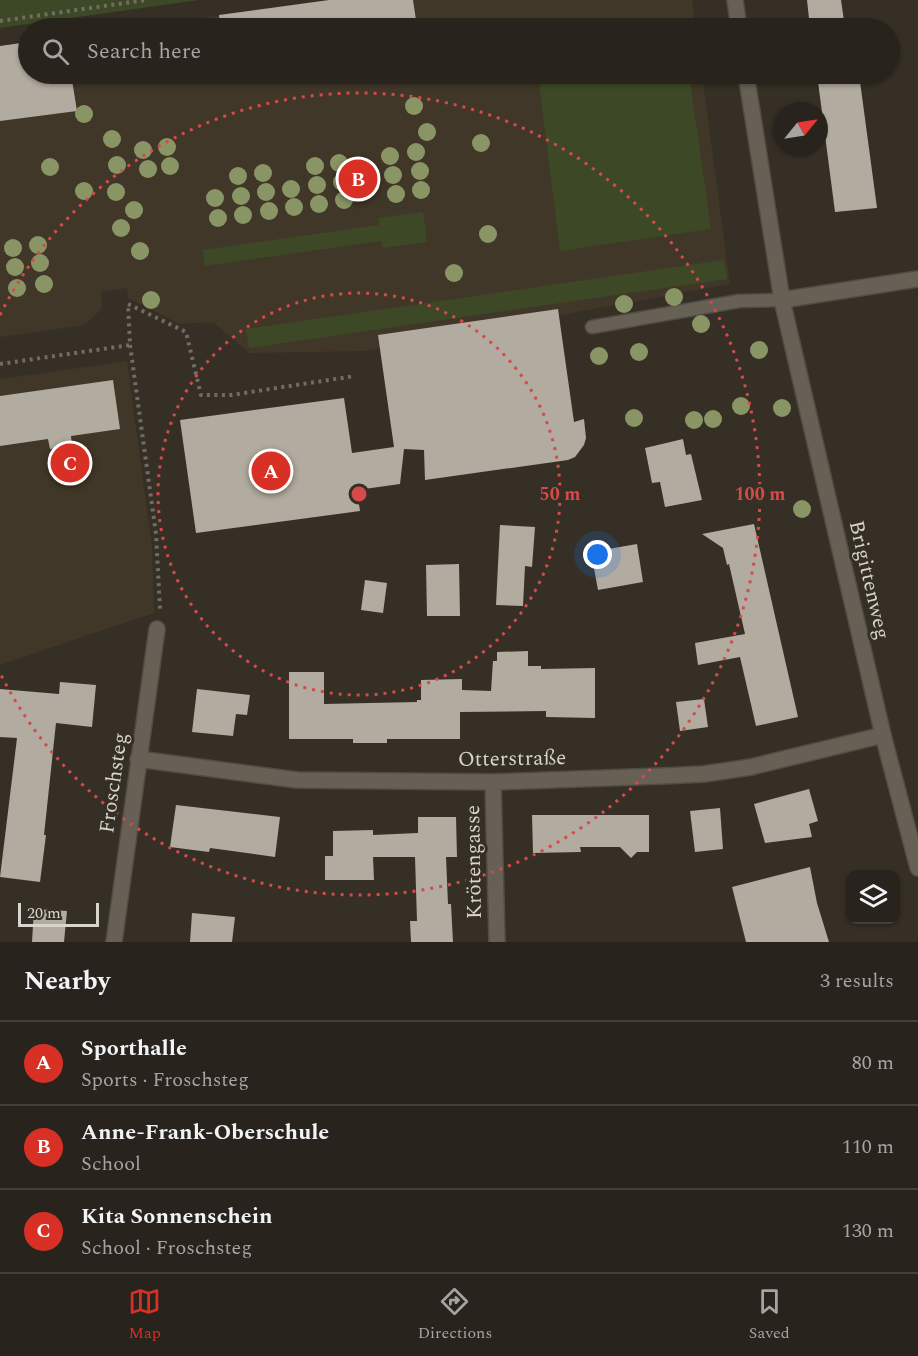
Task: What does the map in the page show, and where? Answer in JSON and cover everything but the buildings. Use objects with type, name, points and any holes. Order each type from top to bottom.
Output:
[{"type":"street","points":[[735,0],[738,18]]},
{"type":"street","name":"Brigittenweg","points":[[748,84],[782,300],[883,735],[918,868]]},
{"type":"street","points":[[782,300],[918,279]]},
{"type":"street","name":"Froschsteg","points":[[114,942],[157,629]]},
{"type":"street","name":"Otterstraße","points":[[138,759],[297,780],[493,782],[704,774],[751,767],[883,735]]},
{"type":"street","name":"Krötengasse","points":[[493,782],[497,942]]},
{"type":"lane","points":[[591,327],[739,302],[782,300]]},
{"type":"path","points":[[21,18],[146,0]]},
{"type":"path","points":[[0,21],[18,18]]},
{"type":"path","points":[[157,629],[161,607],[156,534],[130,345],[128,304],[186,332],[201,395],[231,395],[355,376]]},
{"type":"path","points":[[0,364],[130,345]]},
{"type":"shaded area","points":[[329,0],[692,0],[694,18],[202,18]]},
{"type":"shaded area","points":[[18,43],[18,84],[703,84],[730,284],[366,351],[249,353],[213,322],[180,324],[128,298],[127,288],[101,292],[102,309],[84,325],[0,337],[0,46]]},
{"type":"shaded area","points":[[127,361],[152,547],[154,613],[0,665],[0,379]]},
{"type":"green space","points":[[0,0],[199,0],[71,18],[18,18],[18,25],[0,28]]},
{"type":"green space","points":[[539,84],[690,84],[711,229],[560,251]]},
{"type":"green space","points":[[423,212],[427,242],[383,248],[381,241],[205,266],[203,250],[379,225],[378,218]]},
{"type":"green space","points":[[724,260],[727,279],[249,348],[246,329]]},
{"type":"place","name":"Anne-Frank-Oberschule","points":[[358,179]]},
{"type":"place","name":"Kita Sonnenschein","points":[[70,463]]},
{"type":"place","name":"Sporthalle","points":[[271,471]]}]
